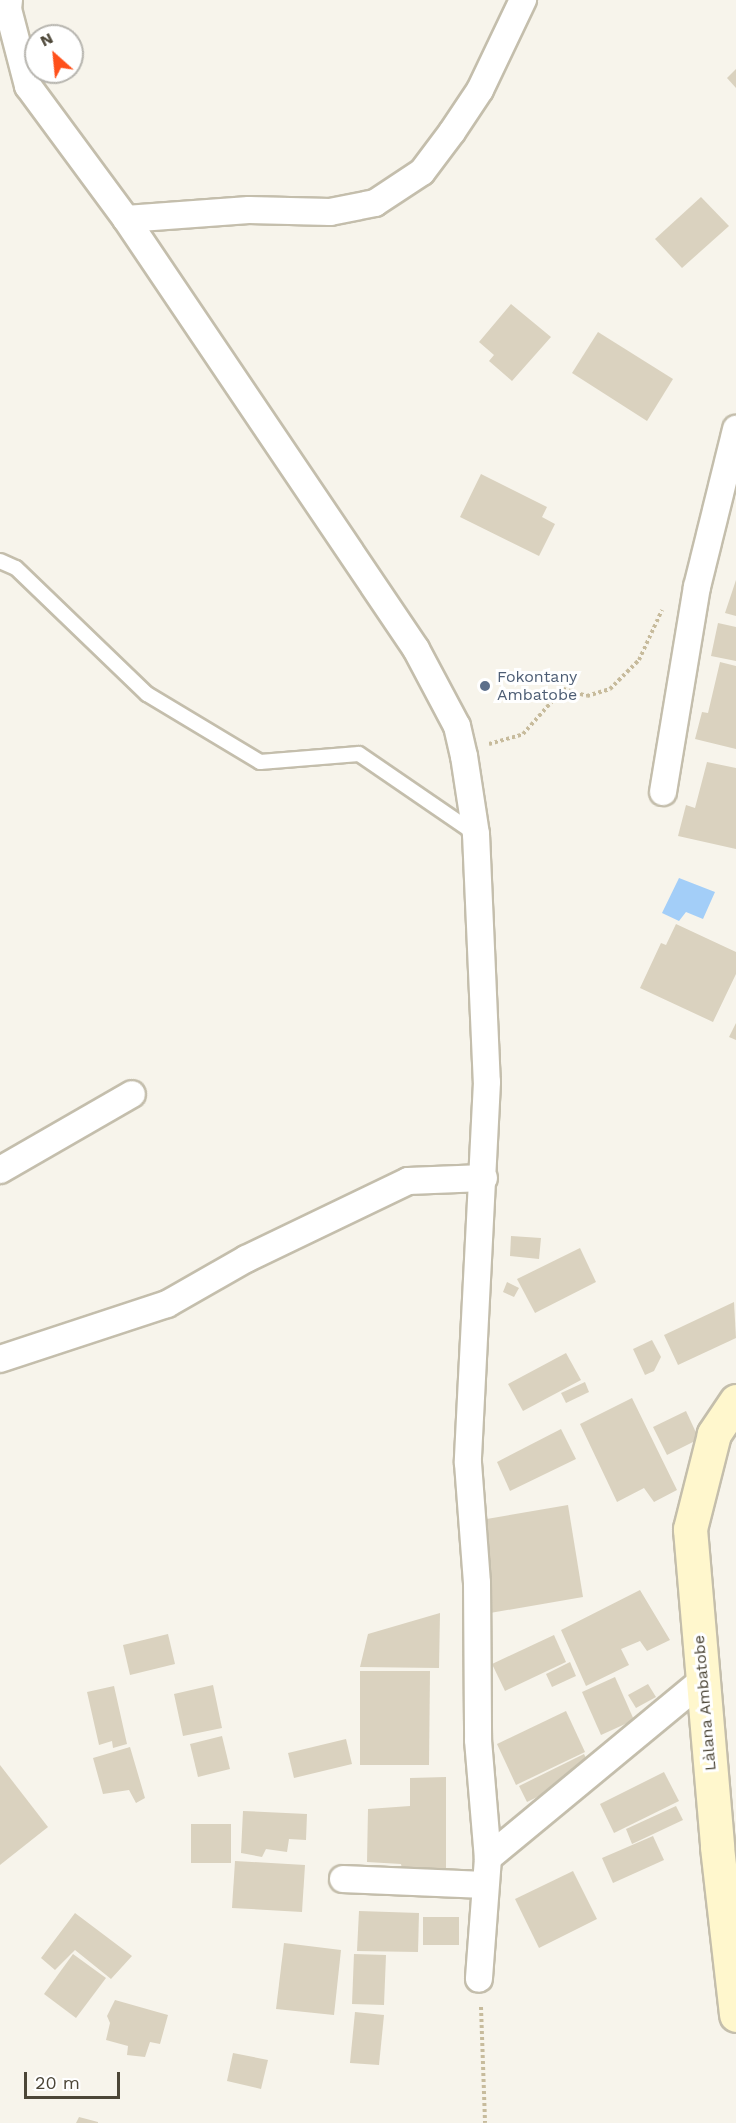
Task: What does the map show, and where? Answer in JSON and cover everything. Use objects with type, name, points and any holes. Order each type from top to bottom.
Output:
[{"type":"street","points":[[9,0],[8,9],[28,86],[126,219],[319,499],[417,649],[457,726],[476,834],[487,1082],[468,1463],[477,1583],[478,1740],[488,1858],[484,1885],[479,1979]]},
{"type":"street","points":[[126,219],[249,210],[330,212],[375,203],[422,172],[452,132],[480,90],[523,0]]},
{"type":"street","points":[[663,792],[698,587],[736,429]]},
{"type":"street","points":[[0,1170],[132,1094]]},
{"type":"street","points":[[0,1359],[167,1304],[275,1244],[408,1181],[484,1178]]},
{"type":"street","name":"Làlana Ambatobe","points":[[736,1401],[714,1434],[690,1529],[736,2015]]},
{"type":"street","points":[[488,1858],[703,1680]]},
{"type":"street","points":[[343,1879],[484,1885]]},
{"type":"lane","points":[[0,561],[16,568],[147,694],[260,762],[359,754],[476,834]]},
{"type":"path","points":[[482,745],[508,742],[523,734],[563,689],[587,696],[610,689],[639,660],[666,598]]},
{"type":"path","points":[[479,1979],[485,2123]]},
{"type":"water","points":[[679,878],[715,892],[703,919],[686,912],[679,921],[662,913]]},
{"type":"building","points":[[736,69],[736,88],[727,78]]},
{"type":"building","points":[[701,197],[729,226],[682,268],[655,239]]},
{"type":"building","points":[[511,304],[551,337],[512,381],[489,361],[494,355],[479,342]]},
{"type":"building","points":[[598,332],[673,379],[647,421],[572,373]]},
{"type":"building","points":[[481,474],[547,507],[542,517],[555,524],[539,556],[460,517]]},
{"type":"building","points":[[736,580],[736,616],[725,613]]},
{"type":"building","points":[[718,623],[736,627],[736,661],[711,656]]},
{"type":"building","points":[[720,662],[736,666],[736,749],[695,739],[702,712],[708,713]]},
{"type":"building","points":[[707,762],[736,768],[736,849],[678,836],[686,805],[695,808]]},
{"type":"building","points":[[676,924],[736,952],[736,974],[713,1022],[640,988],[661,943],[666,945]]},
{"type":"building","points":[[736,1023],[736,1040],[729,1037]]},
{"type":"building","points":[[511,1236],[541,1238],[539,1259],[510,1256]]},
{"type":"building","points":[[580,1248],[596,1282],[535,1313],[517,1279]]},
{"type":"building","points":[[507,1282],[519,1288],[514,1297],[503,1292]]},
{"type":"building","points":[[734,1302],[736,1338],[678,1365],[664,1335]]},
{"type":"building","points":[[652,1340],[661,1357],[654,1371],[645,1375],[633,1349]]},
{"type":"building","points":[[566,1353],[581,1380],[523,1411],[508,1384]]},
{"type":"building","points":[[585,1382],[589,1392],[566,1403],[561,1393]]},
{"type":"building","points":[[632,1398],[677,1490],[654,1502],[644,1488],[617,1502],[580,1424]]},
{"type":"building","points":[[686,1411],[699,1439],[667,1455],[653,1427]]},
{"type":"building","points":[[561,1429],[576,1459],[510,1491],[497,1462]]},
{"type":"building","points":[[568,1505],[583,1597],[490,1613],[475,1521]]},
{"type":"building","points":[[640,1590],[670,1640],[647,1651],[640,1641],[621,1649],[629,1665],[586,1686],[561,1630]]},
{"type":"building","points":[[440,1613],[439,1668],[360,1667],[368,1634]]},
{"type":"building","points":[[168,1634],[175,1664],[130,1675],[123,1645]]},
{"type":"building","points":[[554,1635],[566,1662],[505,1691],[492,1664]]},
{"type":"building","points":[[570,1662],[576,1676],[552,1687],[546,1674]]},
{"type":"building","points":[[360,1671],[430,1671],[429,1765],[360,1765]]},
{"type":"building","points":[[615,1677],[634,1720],[601,1735],[582,1692]]},
{"type":"building","points":[[648,1684],[656,1697],[636,1708],[628,1695]]},
{"type":"building","points":[[213,1685],[222,1728],[183,1736],[174,1694]]},
{"type":"building","points":[[114,1686],[127,1744],[113,1748],[112,1741],[99,1745],[87,1692]]},
{"type":"building","points":[[566,1711],[585,1752],[516,1785],[497,1744]]},
{"type":"building","points":[[222,1736],[230,1769],[198,1777],[190,1744]]},
{"type":"building","points":[[346,1739],[352,1764],[294,1778],[288,1753]]},
{"type":"building","points":[[130,1747],[145,1798],[136,1803],[129,1790],[103,1794],[93,1758]]},
{"type":"building","points":[[584,1754],[592,1770],[527,1802],[519,1786]]},
{"type":"building","points":[[0,1765],[48,1827],[0,1865]]},
{"type":"building","points":[[664,1772],[679,1801],[614,1833],[600,1804]]},
{"type":"building","points":[[446,1777],[446,1880],[404,1879],[401,1864],[367,1862],[368,1809],[410,1806],[410,1778]]},
{"type":"building","points":[[676,1806],[683,1820],[632,1844],[626,1829]]},
{"type":"building","points":[[243,1811],[307,1814],[306,1840],[289,1839],[287,1852],[266,1849],[262,1857],[241,1853]]},
{"type":"building","points":[[191,1824],[231,1824],[231,1863],[191,1863]]},
{"type":"building","points":[[653,1836],[664,1860],[613,1883],[602,1858]]},
{"type":"building","points":[[235,1861],[305,1865],[302,1912],[232,1908]]},
{"type":"building","points":[[573,1871],[597,1919],[539,1948],[515,1899]]},
{"type":"building","points":[[359,1911],[419,1913],[418,1952],[357,1951]]},
{"type":"building","points":[[75,1913],[132,1956],[111,1979],[75,1950],[55,1970],[41,1958]]},
{"type":"building","points":[[423,1917],[459,1917],[459,1945],[423,1945]]},
{"type":"building","points":[[284,1943],[341,1950],[334,2015],[276,2009]]},
{"type":"building","points":[[73,1954],[106,1978],[76,2018],[44,1994]]},
{"type":"building","points":[[354,1954],[386,1955],[384,2005],[352,2004]]},
{"type":"building","points":[[115,2000],[168,2015],[160,2044],[150,2042],[145,2057],[127,2055],[128,2046],[106,2040],[110,2023],[107,2016]]},
{"type":"building","points":[[355,2012],[384,2015],[379,2065],[350,2063]]},
{"type":"building","points":[[233,2053],[268,2060],[261,2089],[227,2081]]},
{"type":"building","points":[[79,2117],[98,2122],[98,2123],[76,2123]]},
{"type":"place","name":"Fokontany Ambatobe","points":[[485,686]]}]
